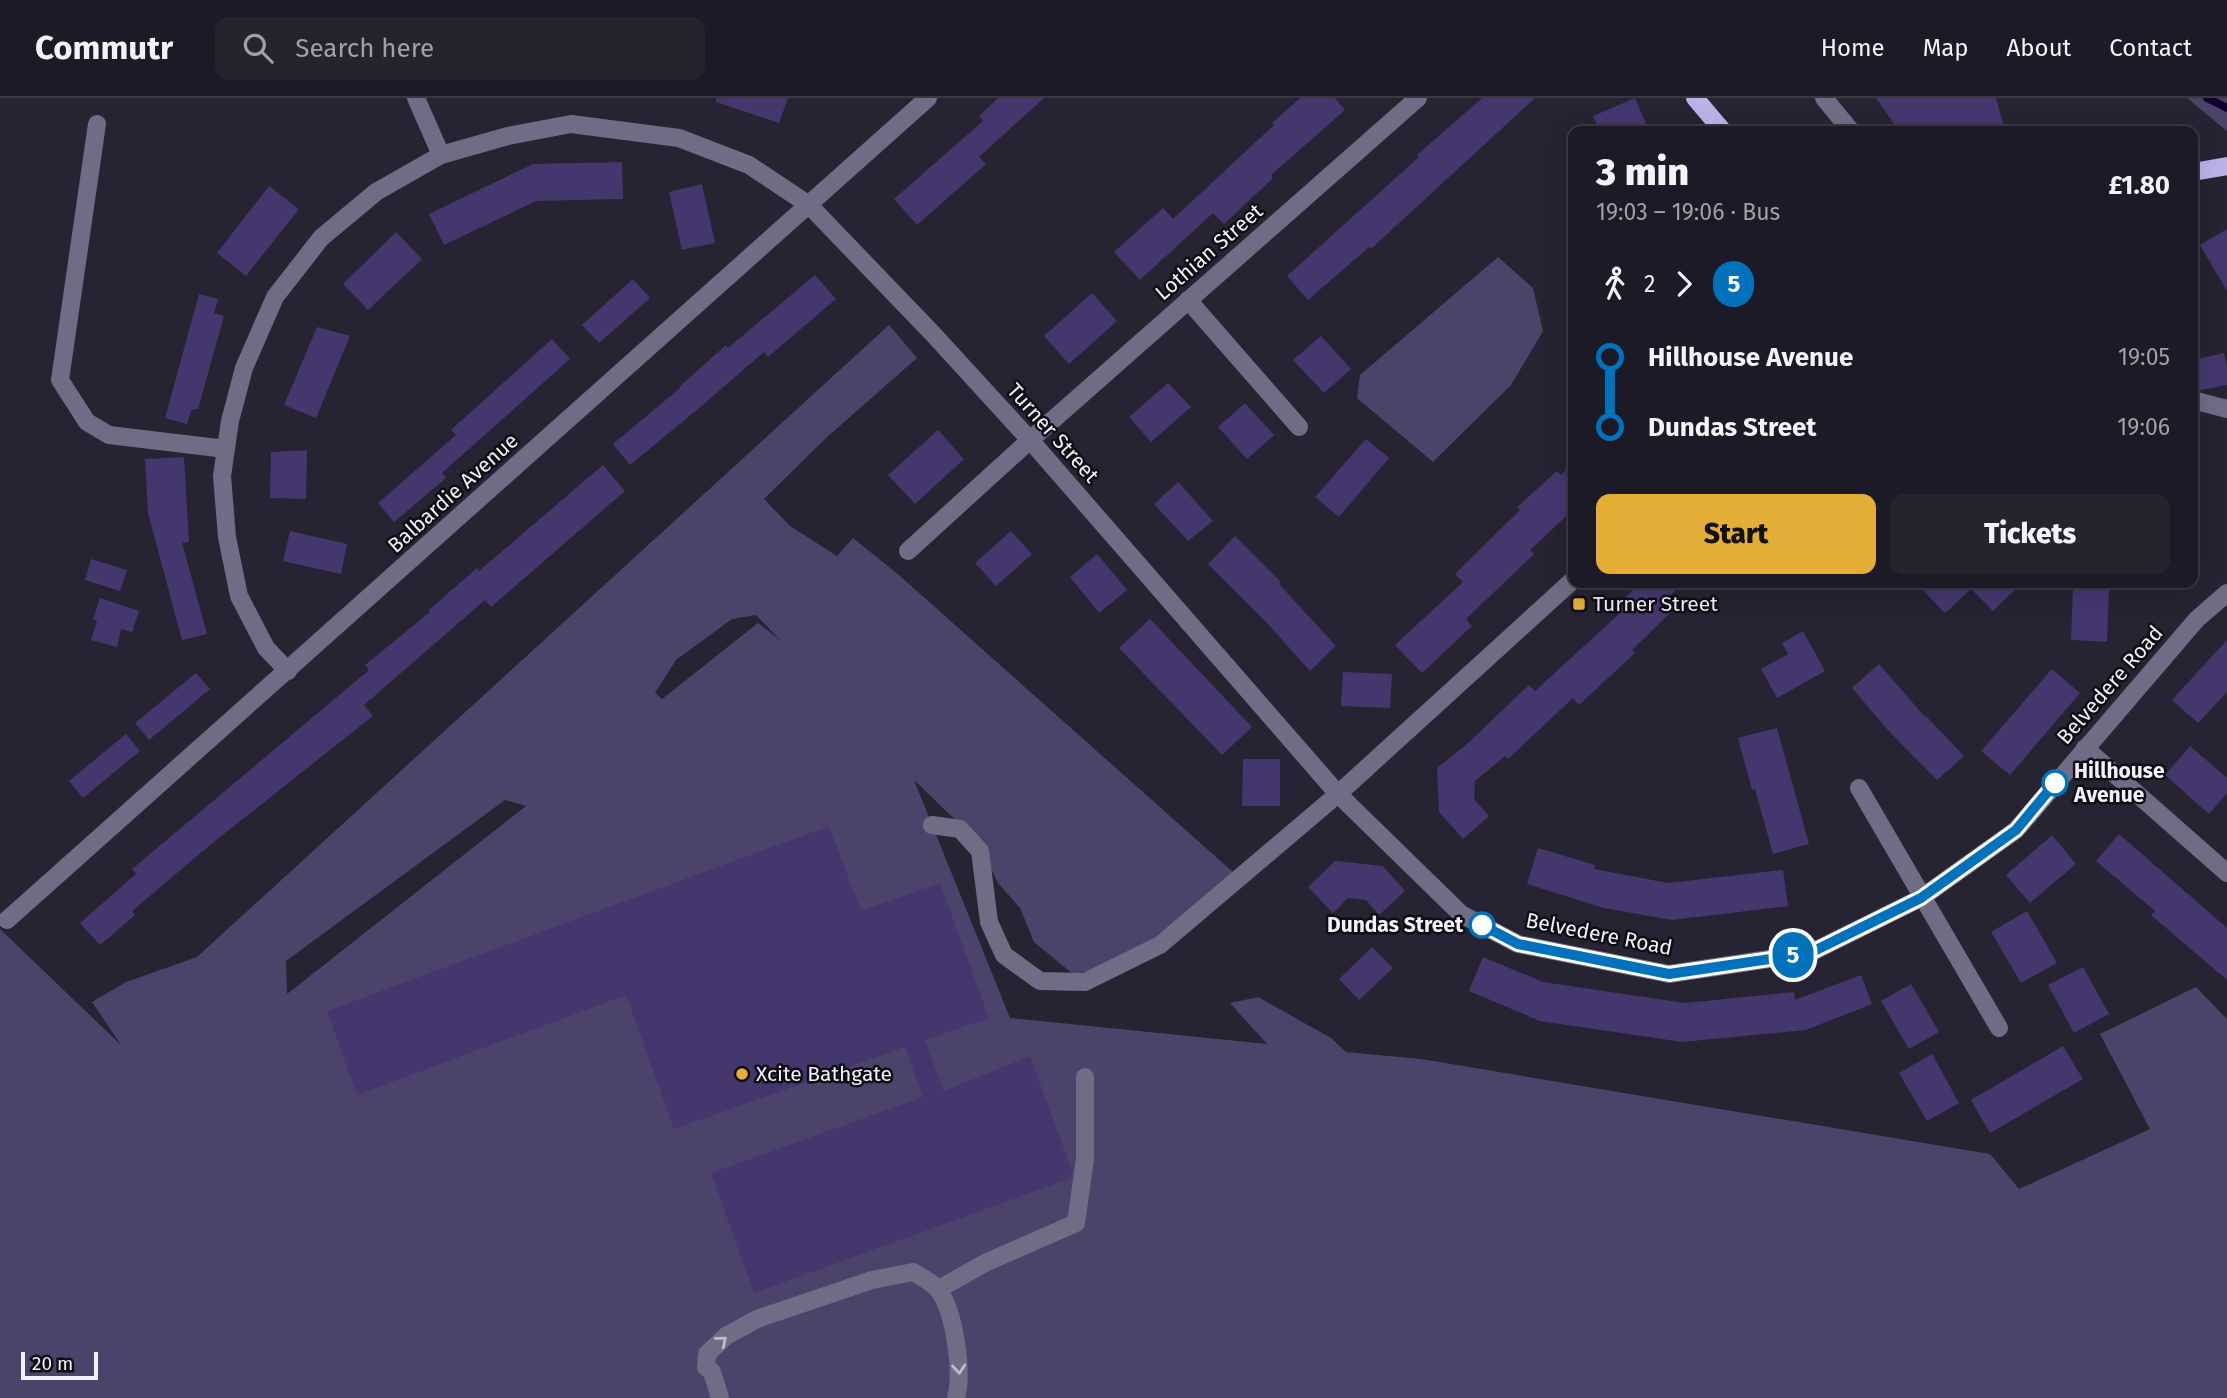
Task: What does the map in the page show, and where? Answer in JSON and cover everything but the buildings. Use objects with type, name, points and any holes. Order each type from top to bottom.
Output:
[{"type":"main road","points":[[1695,98],[1719,126]]},
{"type":"main road","points":[[2198,171],[2227,166]]},
{"type":"street","points":[[416,98],[441,155]]},
{"type":"street","name":"Balbardie Avenue","points":[[7,920],[928,98]]},
{"type":"street","name":"Lothian Street","points":[[908,551],[1418,98]]},
{"type":"street","points":[[1824,98],[1847,126]]},
{"type":"street","points":[[97,124],[60,380],[87,422],[109,435],[226,449]]},
{"type":"street","name":"Turner Street","points":[[288,671],[266,648],[239,596],[227,537],[222,476],[230,421],[244,368],[275,297],[321,238],[376,192],[441,155],[508,136],[571,124],[679,138],[749,164],[809,205],[1030,440],[1338,794]]},
{"type":"street","points":[[1188,300],[1299,427]]},
{"type":"street","points":[[2198,401],[2227,409]]},
{"type":"street","points":[[932,825],[960,829],[980,850],[989,922],[1004,956],[1040,981],[1085,982],[1160,946],[1338,794],[1568,585]]},
{"type":"street","name":"Belvedere Road","points":[[1338,794],[1461,914],[1518,944],[1669,974],[1810,953],[1921,898],[2016,830],[2197,618],[2227,593]]},
{"type":"street","points":[[2085,748],[2227,873]]},
{"type":"street","points":[[1858,788],[1999,1028]]},
{"type":"street","points":[[939,1289],[985,1263],[1076,1223],[1085,1159],[1085,1076]]},
{"type":"street","points":[[720,1398],[712,1372],[706,1367],[707,1354],[726,1336],[757,1319],[872,1280],[913,1272],[939,1289],[956,1340],[960,1378],[956,1398]]},
{"type":"shaded area","points":[[2187,98],[2227,98],[2227,131]]},
{"type":"shaded area","points":[[1498,257],[1533,288],[1543,331],[1511,385],[1433,462],[1357,398],[1360,375]]},
{"type":"shaded area","points":[[889,325],[917,358],[826,438],[764,499],[790,526],[837,556],[853,538],[900,576],[1234,873],[1179,921],[1140,949],[1119,961],[1073,974],[1034,942],[1020,908],[998,883],[978,842],[914,780],[1010,1018],[1267,1044],[1230,1003],[1258,997],[1331,1038],[1346,1052],[1421,1059],[1990,1154],[2019,1189],[2150,1129],[2100,1034],[2196,987],[2227,1019],[2227,1398],[0,1398],[0,929],[121,1045],[92,1002],[126,982],[197,957]],"holes":[[[756,615],[780,640],[758,623],[662,699],[655,693],[676,660],[732,619]],[[505,800],[526,806],[287,994],[286,961]]]},
{"type":"waterway","points":[[2207,98],[2227,108]]},
{"type":"bus line","name":"5","points":[[1482,925],[1518,944],[1669,974],[1810,953],[1921,898],[2016,830],[2055,783]]},
{"type":"place","name":"Turner Street","points":[[1579,604]]},
{"type":"place","name":"Hillhouse Avenue","points":[[2055,783]]},
{"type":"place","name":"Dundas Street","points":[[1482,925]]},
{"type":"place","name":"Xcite Bathgate","points":[[742,1074]]}]
